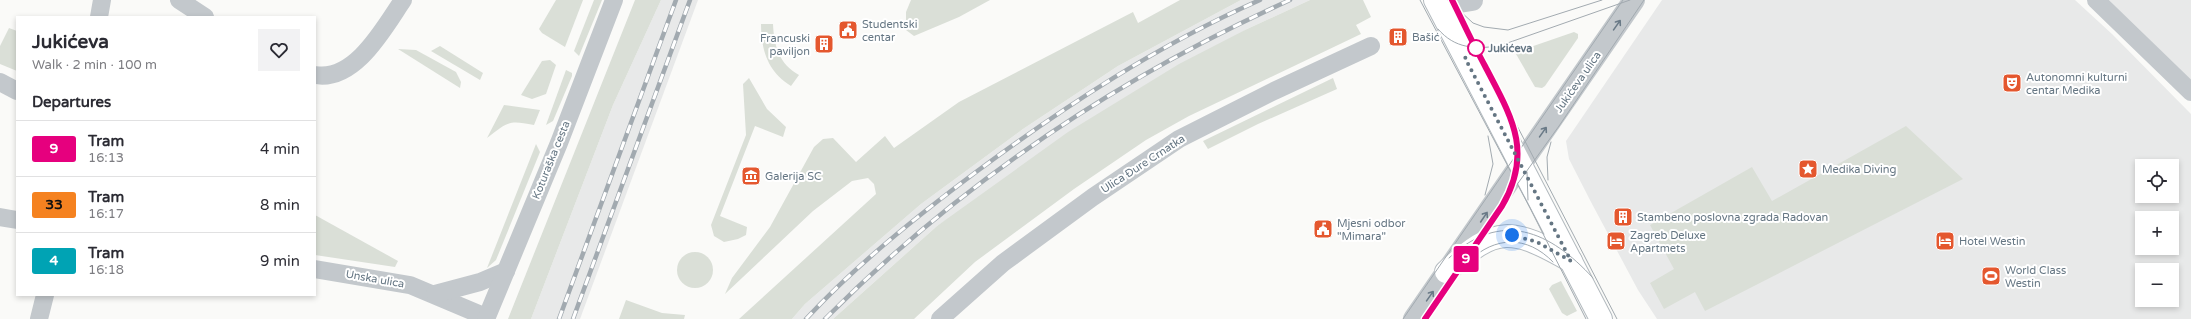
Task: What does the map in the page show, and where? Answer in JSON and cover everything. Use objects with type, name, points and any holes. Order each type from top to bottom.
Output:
[{"type":"main road","points":[[1435,1],[1601,319]]},
{"type":"main road","points":[[1446,272],[1474,247],[1500,236],[1512,235],[1524,238],[1571,261]]},
{"type":"street","points":[[99,16],[102,0]]},
{"type":"street","points":[[179,0],[203,16]]},
{"type":"street","points":[[316,75],[322,76],[340,72],[360,57],[375,40],[403,0]]},
{"type":"street","name":"Koturaška cesta","points":[[486,318],[559,143],[614,0]]},
{"type":"street","points":[[1435,1],[1453,2],[1472,0]]},
{"type":"street","name":"Jukićeva ulica","points":[[1414,319],[1634,0]]},
{"type":"street","points":[[2096,0],[2191,92]]},
{"type":"street","name":"Ulica Đure Crnatka","points":[[940,319],[1003,263],[1093,197],[1179,139],[1274,91],[1371,46]]},
{"type":"street","points":[[0,82],[16,90]]},
{"type":"street","points":[[0,217],[16,220]]},
{"type":"street","name":"Unska ulica","points":[[316,269],[410,285],[435,294],[486,318]]},
{"type":"street","points":[[435,294],[480,282],[506,271]]},
{"type":"street","points":[[39,319],[45,296]]},
{"type":"shaded area","points":[[556,0],[583,0],[565,47],[542,33],[539,29]]},
{"type":"shaded area","points":[[594,0],[602,0],[579,56],[574,51]]},
{"type":"shaded area","points":[[635,0],[661,0],[613,105],[531,319],[508,319]]},
{"type":"shaded area","points":[[661,0],[698,0],[580,319],[531,319],[613,105]]},
{"type":"shaded area","points":[[911,0],[990,0],[959,17],[914,36],[906,30],[906,12]]},
{"type":"shaded area","points":[[1180,0],[1241,0],[1118,66],[1023,129],[921,204],[805,304],[792,319],[739,319],[876,194],[874,184],[868,178],[852,181],[813,211],[725,294],[732,278],[770,227],[814,147],[823,139],[833,138],[856,162],[885,136],[894,148],[959,102],[1133,12],[1138,23]]},
{"type":"shaded area","points":[[1241,0],[1310,0],[1247,29],[937,226],[833,319],[792,319],[805,304],[921,204],[1023,129],[1118,66]]},
{"type":"shaded area","points":[[1310,0],[1363,0],[1371,17],[1356,25],[1361,34],[1189,116],[1146,140],[1074,189],[975,262],[914,319],[833,319],[937,226],[1068,132],[1179,64],[1247,29]]},
{"type":"shaded area","points":[[1662,0],[2075,0],[2112,34],[2191,114],[2191,319],[1657,319],[1638,290],[1569,159],[1566,141]]},
{"type":"shaded area","points":[[2109,0],[2191,0],[2191,80]]},
{"type":"shaded area","points":[[761,24],[773,24],[776,47],[782,60],[792,71],[799,75],[791,86],[777,74],[767,60],[762,43]]},
{"type":"shaded area","points":[[9,28],[16,31],[16,71],[0,64],[0,46]]},
{"type":"shaded area","points":[[1574,32],[1578,34],[1578,38],[1545,86],[1542,88],[1535,87],[1516,54],[1519,51]]},
{"type":"shaded area","points":[[440,46],[483,73],[480,80],[431,51]]},
{"type":"shaded area","points":[[398,49],[416,50],[456,72],[461,82],[460,88]]},
{"type":"shaded area","points":[[550,60],[556,65],[546,94],[532,99],[521,95],[542,61]]},
{"type":"shaded area","points":[[566,70],[572,73],[572,76],[553,121],[546,125]]},
{"type":"shaded area","points":[[749,78],[767,109],[786,127],[783,137],[755,126],[720,216],[747,227],[746,235],[738,239],[724,242],[714,236],[711,225],[746,135],[743,84]]},
{"type":"shaded area","points":[[1333,78],[1337,89],[1258,124],[1208,149],[1203,141]]},
{"type":"shaded area","points":[[504,105],[540,110],[534,125],[519,123],[509,124],[487,138]]},
{"type":"shaded area","points":[[1906,126],[1963,179],[1705,311],[1695,292],[1664,309],[1650,283],[1674,269],[1650,225],[1752,167],[1772,201]]},
{"type":"shaded area","points":[[536,144],[540,152],[496,260],[487,268]]},
{"type":"shaded area","points":[[316,216],[398,261],[395,267],[316,255]]},
{"type":"shaded area","points":[[699,252],[708,257],[712,263],[712,277],[708,283],[699,288],[691,288],[682,283],[678,277],[677,266],[682,257],[688,253]]},
{"type":"shaded area","points":[[1561,281],[1577,311],[1567,316],[1562,313],[1549,289],[1552,285]]},
{"type":"shaded area","points":[[626,300],[662,313],[685,315],[684,319],[619,319]]},
{"type":"tram line","points":[[1420,0],[1530,208],[1586,319]]},
{"type":"tram line","points":[[1452,0],[1617,319]]},
{"type":"tram line","name":"9","points":[[1425,319],[1502,206],[1509,194],[1517,170],[1515,129],[1507,107],[1484,65],[1452,0]]},
{"type":"tram line","points":[[1460,11],[1473,23],[1484,27],[1508,30],[1602,0]]},
{"type":"tram line","points":[[1403,319],[1623,0]]},
{"type":"tram line","points":[[1438,29],[1451,41],[1458,44],[1474,47],[1499,46],[1630,0]]},
{"type":"tram line","points":[[1425,319],[1483,232],[1559,126],[1644,0]]},
{"type":"tram line","points":[[1514,126],[1518,154],[1514,181]]},
{"type":"tram line","points":[[1485,195],[1493,164],[1488,136]]},
{"type":"tram line","points":[[1548,180],[1547,157],[1551,142]]},
{"type":"tram line","points":[[1527,172],[1528,200]]},
{"type":"tram line","points":[[1449,258],[1468,243],[1487,234],[1506,230],[1524,232],[1542,238],[1560,248],[1593,278]]},
{"type":"tram line","points":[[1469,261],[1489,247],[1500,243],[1511,242],[1522,243],[1533,247],[1553,262]]},
{"type":"railway","points":[[559,319],[676,0]]},
{"type":"railway","points":[[573,319],[690,0]]},
{"type":"railway","points":[[806,319],[825,299],[887,242],[931,206],[976,172],[1078,100],[1185,37],[1260,0]]},
{"type":"railway","points":[[825,319],[876,270],[930,223],[986,179],[1043,138],[1164,64],[1226,31],[1290,0]]},
{"type":"place","name":"Studentski centar","points":[[848,30]]},
{"type":"place","name":"Bašić","points":[[1398,37]]},
{"type":"place","name":"Francuski paviljon","points":[[824,44]]},
{"type":"place","name":"Jukićeva","points":[[1476,48]]},
{"type":"place","name":"Autonomni kulturni centar Medika","points":[[2012,83]]},
{"type":"place","name":"Medika Diving","points":[[1808,169]]},
{"type":"place","name":"Galerija SC","points":[[751,176]]},
{"type":"place","name":"Stambeno poslovna zgrada Radovan","points":[[1623,217]]},
{"type":"place","name":"Mjesni odbor \"Mimara\"","points":[[1323,229]]},
{"type":"place","name":"Zagreb Deluxe Apartmets","points":[[1616,241]]},
{"type":"place","name":"Hotel Westin","points":[[1945,241]]},
{"type":"place","name":"World Class Westin","points":[[1991,276]]},
{"type":"route","points":[[1476,48],[1465,58],[1571,261],[1537,242],[1512,235]]}]
